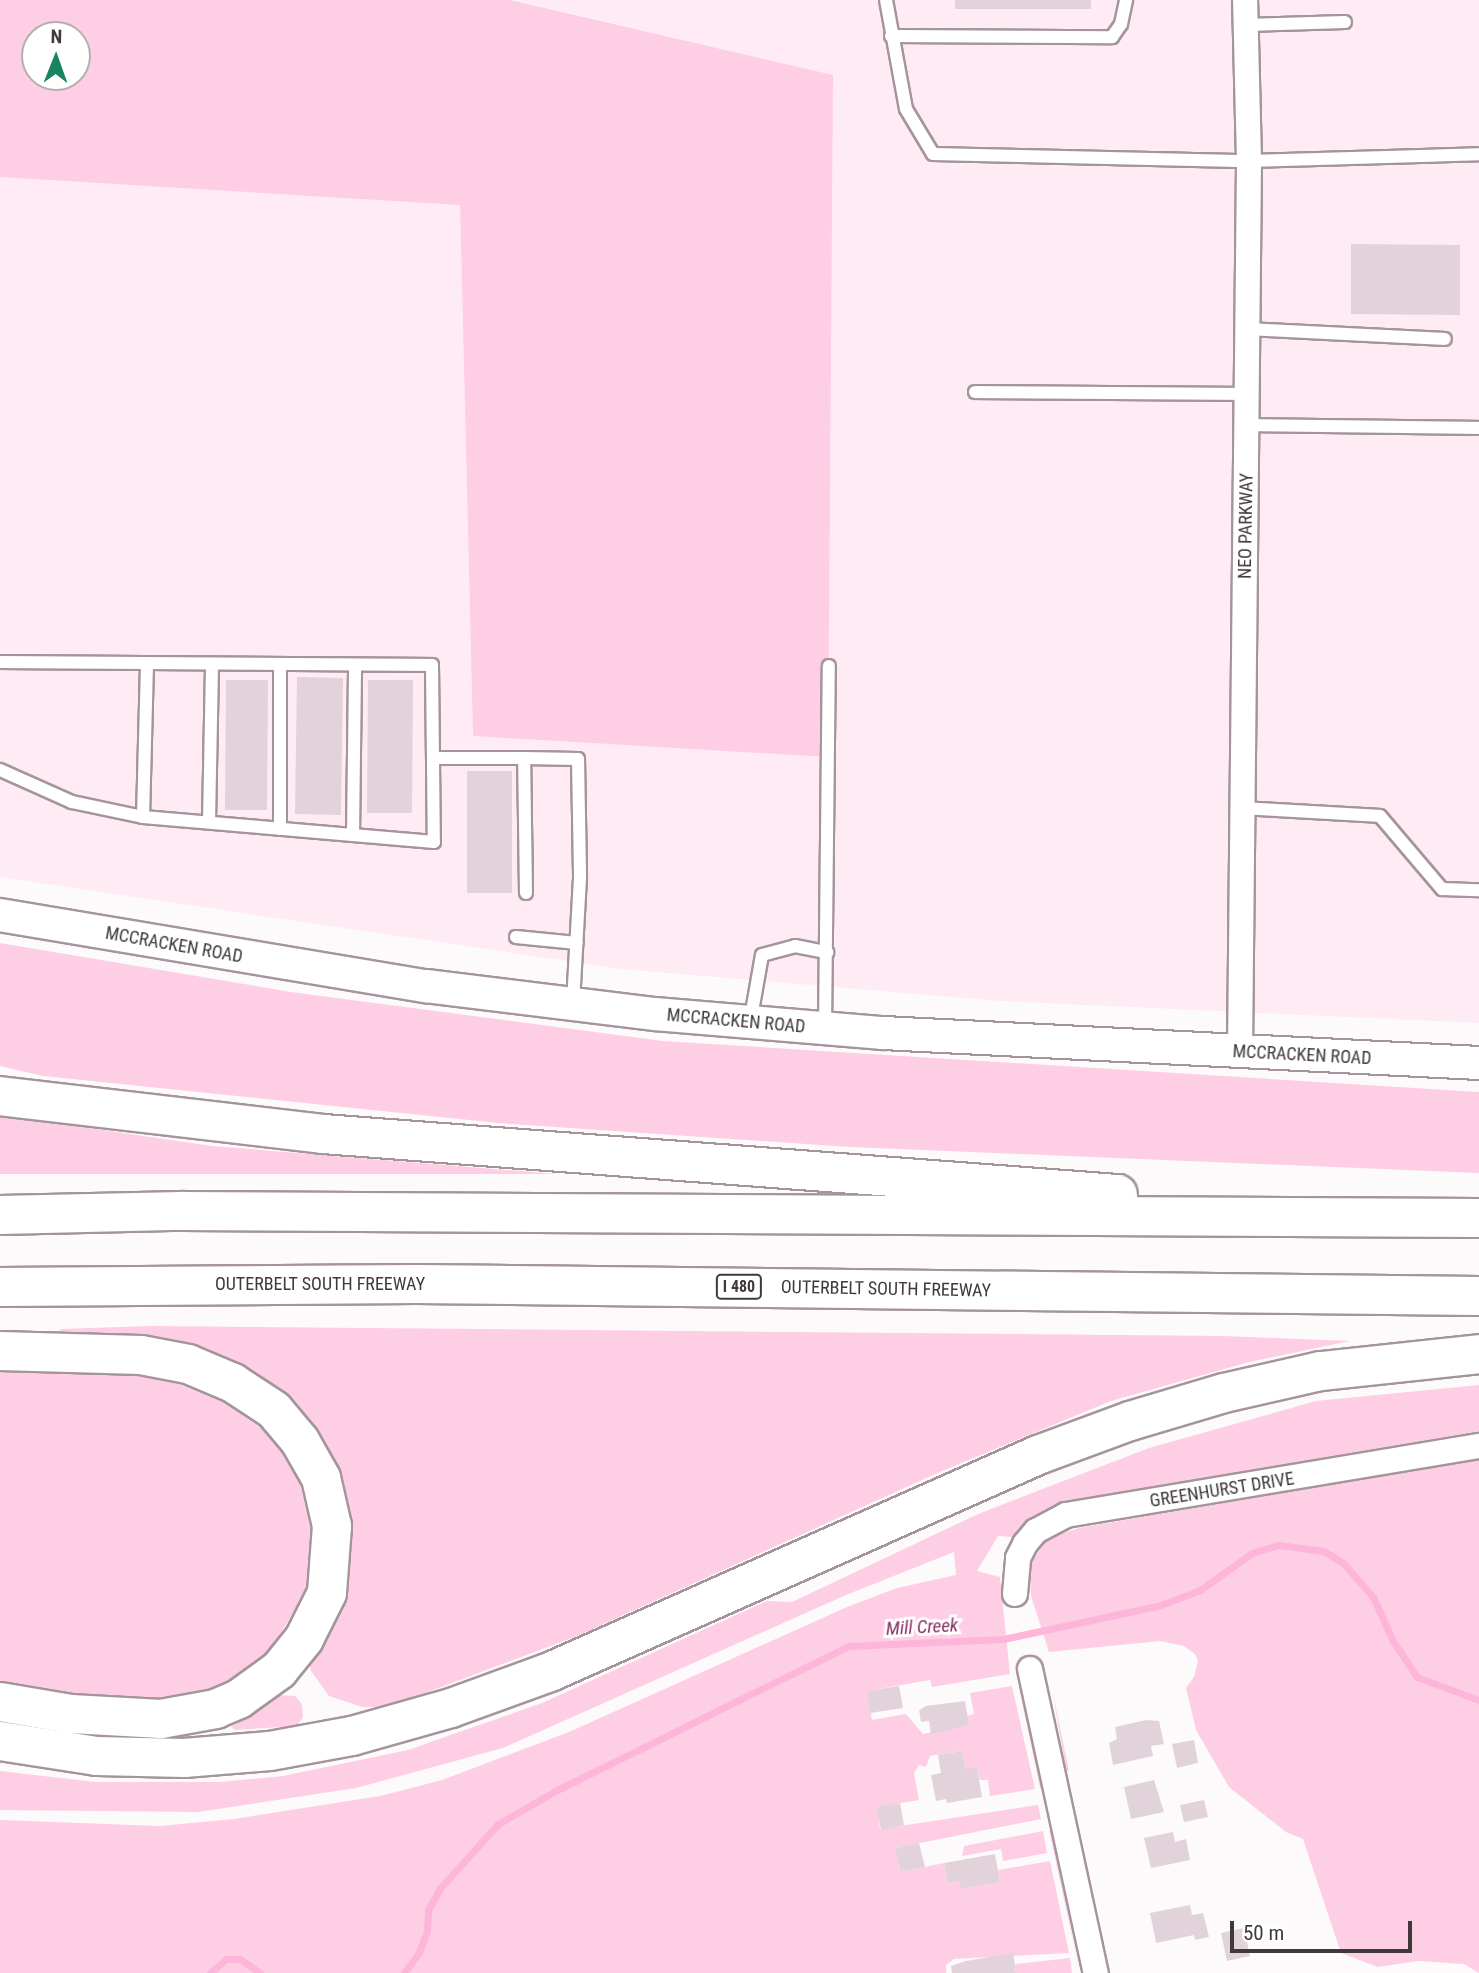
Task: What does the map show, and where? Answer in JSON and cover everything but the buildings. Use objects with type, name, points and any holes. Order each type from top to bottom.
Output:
[{"type":"highway","points":[[0,1096],[377,1139],[1471,1218]]},
{"type":"highway","points":[[0,1215],[182,1211],[1471,1218]]},
{"type":"highway","name":"OUTERBELT SOUTH FREEWAY","points":[[0,1287],[416,1284],[1479,1296]]},
{"type":"highway","points":[[0,1351],[141,1355],[188,1364],[233,1382],[274,1410],[300,1441],[325,1488],[332,1526],[327,1592],[304,1639],[279,1670],[239,1699],[216,1709],[161,1719],[71,1714],[0,1702]]},
{"type":"highway","points":[[0,1741],[97,1756],[184,1758],[270,1751],[352,1735],[451,1708],[550,1672],[1038,1455],[1130,1421],[1224,1393],[1321,1371],[1479,1354]]},
{"type":"street","name":"NEO PARKWAY","points":[[1240,1052],[1249,161],[1245,0]]},
{"type":"street","name":"MCCRACKEN ROAD","points":[[0,915],[321,970],[573,1005],[750,1023],[1240,1052],[1479,1063]]},
{"type":"street","name":"GREENHURST DRIVE","points":[[1015,1594],[1018,1558],[1025,1544],[1036,1531],[1066,1515],[1479,1446]]},
{"type":"street","points":[[1030,1670],[1096,1973]]},
{"type":"lane","points":[[886,0],[906,109],[933,154],[1249,161],[1479,154]]},
{"type":"lane","points":[[891,36],[1112,37],[1121,23],[1126,0]]},
{"type":"lane","points":[[1246,25],[1345,22]]},
{"type":"lane","points":[[1248,329],[1445,339]]},
{"type":"lane","points":[[975,392],[1247,394]]},
{"type":"lane","points":[[1247,425],[1479,428]]},
{"type":"lane","points":[[0,662],[432,665],[434,842],[143,817],[72,802],[0,770]]},
{"type":"lane","points":[[143,817],[147,663]]},
{"type":"lane","points":[[209,822],[212,664]]},
{"type":"lane","points":[[280,664],[280,829]]},
{"type":"lane","points":[[353,835],[355,665]]},
{"type":"lane","points":[[825,1029],[829,666]]},
{"type":"lane","points":[[433,758],[578,759],[577,943],[573,1005]]},
{"type":"lane","points":[[524,758],[526,893]]},
{"type":"lane","points":[[1243,808],[1380,816],[1442,889],[1479,890]]},
{"type":"lane","points":[[516,937],[577,943]]},
{"type":"lane","points":[[750,1023],[762,955],[795,946],[827,952]]},
{"type":"shaded area","points":[[0,0],[511,0],[833,75],[828,757],[473,736],[460,205],[0,177]]},
{"type":"shaded area","points":[[515,0],[1479,0],[1479,1023],[1000,1001],[621,969],[0,877],[0,175],[460,205],[473,736],[832,75]]},
{"type":"shaded area","points":[[0,943],[291,992],[663,1041],[1479,1092],[1479,1173],[850,1147],[498,1123],[43,1076],[0,1066]]},
{"type":"shaded area","points":[[0,1115],[212,1146],[557,1174],[0,1174]]},
{"type":"shaded area","points":[[151,1326],[1224,1336],[1350,1341],[1249,1362],[1111,1401],[942,1471],[577,1636],[420,1695],[382,1707],[362,1707],[329,1696],[311,1671],[309,1658],[325,1635],[304,1416],[56,1334],[61,1329]]},
{"type":"shaded area","points":[[81,1371],[162,1378],[220,1400],[265,1431],[287,1454],[299,1480],[313,1536],[306,1591],[271,1649],[219,1687],[162,1701],[93,1698],[0,1683],[0,1372]]},
{"type":"shaded area","points":[[1479,1385],[1479,1431],[1069,1501],[1044,1510],[1012,1537],[998,1536],[977,1571],[1000,1577],[1010,1674],[932,1687],[930,1680],[867,1691],[872,1720],[906,1714],[923,1734],[969,1725],[967,1716],[974,1714],[970,1693],[1012,1686],[1035,1789],[990,1796],[988,1780],[980,1780],[977,1768],[966,1769],[962,1751],[930,1756],[926,1767],[919,1765],[914,1773],[919,1800],[877,1807],[880,1829],[1038,1805],[1041,1819],[895,1848],[900,1872],[944,1863],[948,1883],[959,1881],[961,1889],[1000,1882],[998,1870],[1050,1861],[1069,1953],[954,1959],[946,1965],[946,1973],[0,1973],[0,1820],[160,1826],[234,1819],[380,1796],[442,1780],[569,1732],[847,1607],[897,1588],[956,1575],[954,1552],[846,1595],[503,1748],[356,1788],[198,1812],[0,1810],[0,1771],[96,1782],[220,1782],[283,1776],[408,1750],[542,1703],[767,1601],[792,1602],[978,1514],[1149,1448],[1316,1401]]},
{"type":"shaded area","points":[[1479,1459],[1479,1973],[1464,1964],[1418,1961],[1378,1967],[1341,1953],[1303,1839],[1286,1832],[1229,1787],[1196,1730],[1186,1688],[1194,1677],[1198,1661],[1195,1654],[1184,1646],[1160,1641],[1049,1652],[1031,1596],[1029,1566],[1048,1538],[1079,1528]]},
{"type":"shaded area","points":[[1019,1687],[1042,1787],[1040,1788]]},
{"type":"shaded area","points":[[1052,1689],[1069,1771],[1066,1770]]},
{"type":"shaded area","points":[[278,1695],[295,1696],[302,1704],[303,1717],[297,1726],[235,1730],[231,1727]]},
{"type":"shaded area","points":[[1049,1830],[1051,1831],[1080,1973]]},
{"type":"shaded area","points":[[1043,1831],[1047,1853],[1003,1861],[1001,1849],[962,1856],[964,1846]]},
{"type":"shaded area","points":[[1070,1958],[1072,1973],[1016,1973],[1015,1964]]},
{"type":"waterway","name":"Mill Creek","points":[[404,1973],[419,1952],[427,1931],[428,1910],[440,1888],[498,1824],[557,1790],[849,1646],[1003,1639],[1161,1605],[1200,1590],[1252,1553],[1279,1545],[1324,1551],[1343,1563],[1373,1597],[1393,1641],[1417,1677],[1479,1700]]},
{"type":"waterway","name":"Mill Creek","points":[[210,1973],[226,1959],[240,1959],[260,1973]]}]
